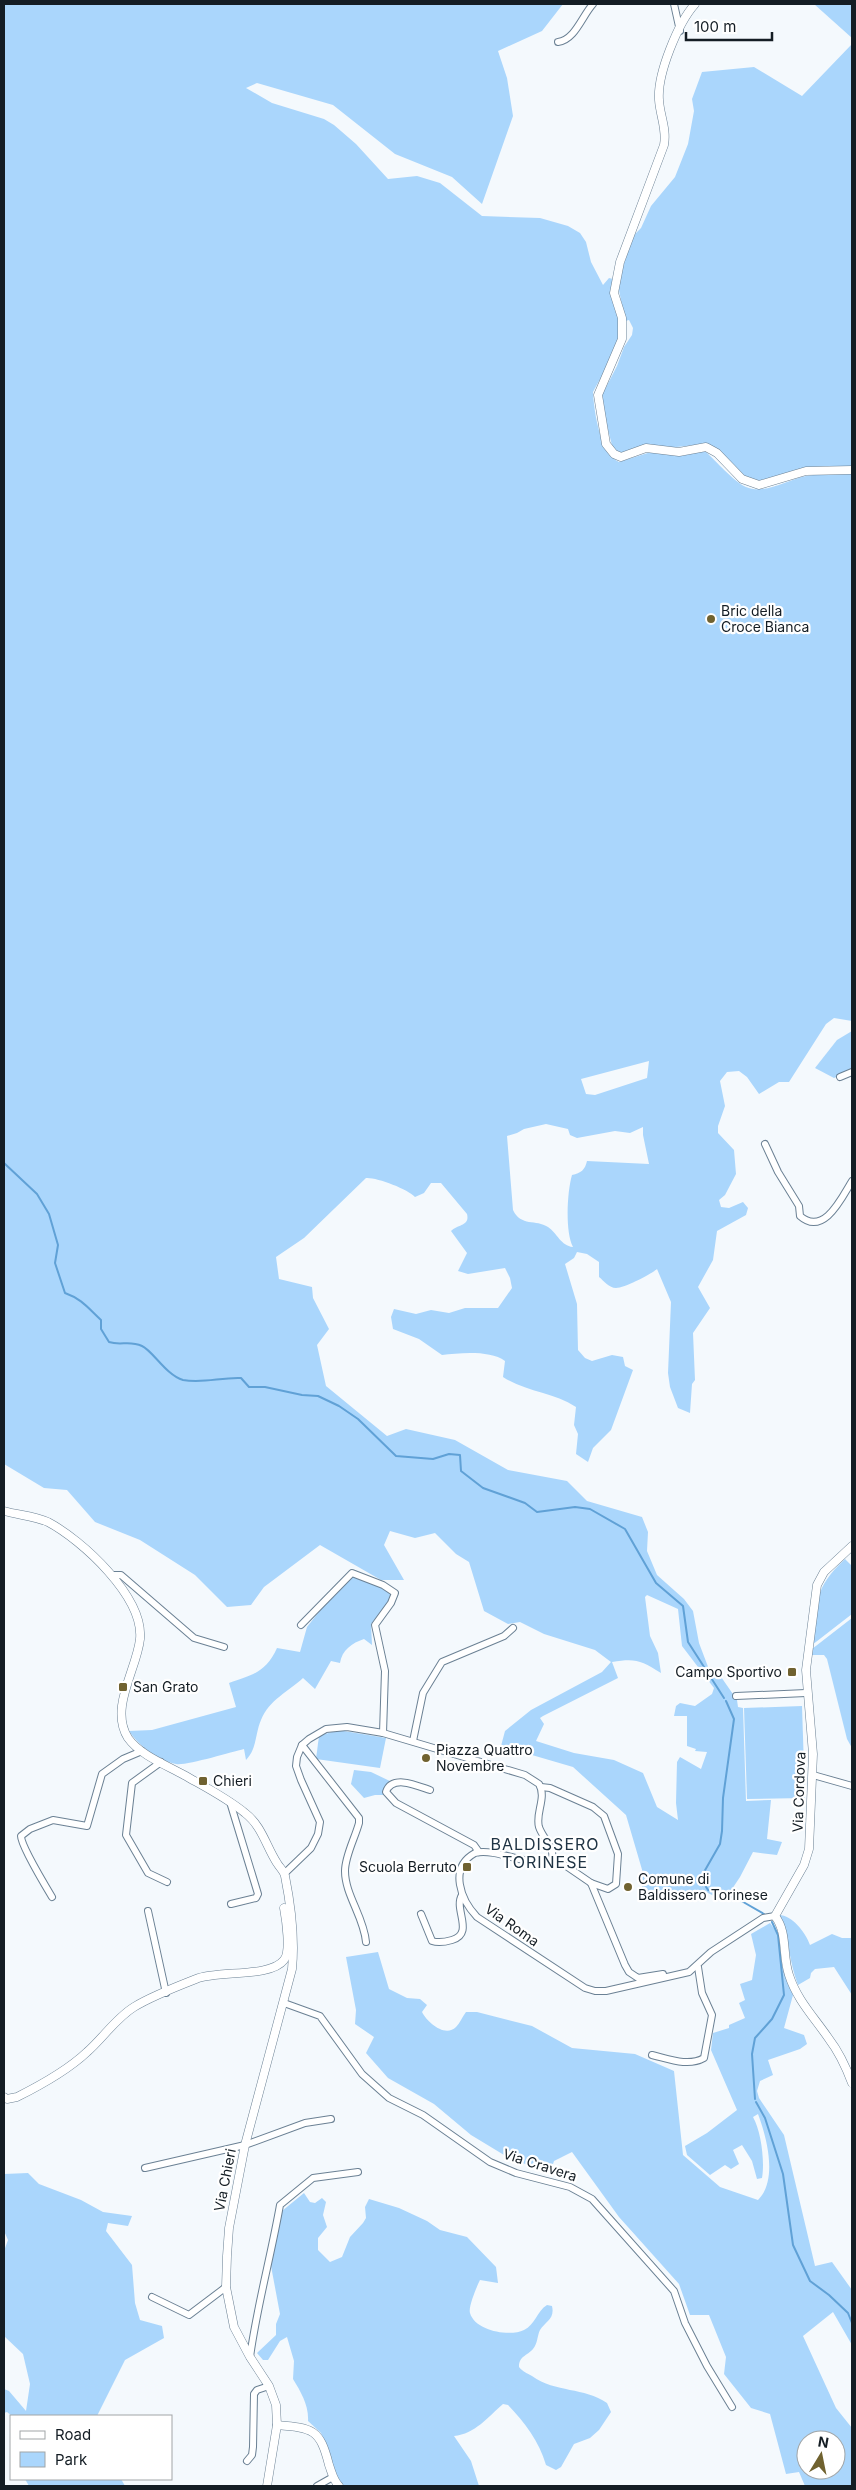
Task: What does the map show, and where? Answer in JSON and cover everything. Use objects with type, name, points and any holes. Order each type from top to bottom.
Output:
[{"type":"street","points":[[558,42],[564,42],[573,34],[593,4]]},
{"type":"street","points":[[674,4],[680,31]]},
{"type":"street","points":[[695,4],[667,60],[660,88],[660,106],[666,131],[664,146],[624,246],[615,283],[614,293],[622,318],[622,339],[598,395],[606,444],[614,454],[621,457],[646,448],[679,452],[706,446],[717,453],[742,479],[759,485],[806,471],[852,470]]},
{"type":"street","points":[[840,1077],[852,1072]]},
{"type":"street","points":[[765,1144],[778,1172],[799,1206],[802,1219],[814,1222],[830,1215],[852,1181]]},
{"type":"street","points":[[4,1511],[46,1521],[64,1532],[112,1575],[130,1600],[140,1636],[126,1686],[122,1713],[128,1737],[142,1751],[230,1802],[246,1814],[261,1830],[277,1863],[285,1873],[310,1848],[319,1828],[317,1813],[296,1766],[297,1757],[302,1745],[308,1739],[332,1728],[347,1727],[383,1732],[525,1775],[536,1781],[541,1787],[539,1826],[553,1858],[591,1883],[608,1889],[616,1884],[618,1854],[604,1816],[593,1807],[550,1788],[541,1787]]},
{"type":"street","name":"Via Cordova","points":[[775,1916],[807,1858],[813,1775],[812,1732],[802,1694],[817,1585],[824,1572],[852,1546]]},
{"type":"street","points":[[301,1625],[352,1573],[383,1585],[394,1593],[394,1599],[375,1625],[385,1671],[383,1732]]},
{"type":"street","points":[[112,1575],[121,1575],[194,1638],[224,1647]]},
{"type":"street","points":[[413,1741],[423,1693],[442,1662],[504,1636],[513,1628]]},
{"type":"street","points":[[736,1696],[802,1694]]},
{"type":"street","points":[[302,1745],[359,1818],[345,1871],[346,1883],[362,1920],[366,1942]]},
{"type":"street","points":[[52,1897],[22,1843],[21,1836],[30,1829],[54,1820],[88,1826],[102,1774],[122,1759],[142,1751]]},
{"type":"street","points":[[161,1762],[132,1783],[126,1835],[148,1873],[167,1882]]},
{"type":"street","points":[[813,1775],[852,1786]]},
{"type":"street","points":[[430,1790],[406,1782],[399,1782],[386,1788],[387,1795],[396,1803],[474,1846],[479,1852]]},
{"type":"street","points":[[230,1802],[258,1894],[256,1898],[234,1900]]},
{"type":"street","points":[[422,1914],[432,1941],[454,1940],[463,1931],[459,1903],[462,1895],[460,1882],[462,1866],[469,1858],[479,1852],[507,1854],[543,1864],[551,1862],[553,1858]]},
{"type":"street","name":"Via Chieri","points":[[267,2486],[277,2425],[276,2405],[269,2386],[250,2357],[234,2327],[226,2287],[229,2228],[245,2144],[271,2040],[284,2003],[294,1951],[285,1873]]},
{"type":"street","points":[[591,1883],[598,1897],[605,1920],[614,1935],[629,1972],[638,1978],[689,1972]]},
{"type":"street","points":[[4,2097],[7,2099],[17,2097],[78,2060],[128,2011],[197,1978],[214,1974],[265,1970],[279,1965],[285,1959],[288,1952],[284,1902],[287,1894]]},
{"type":"street","name":"Via Roma","points":[[462,1895],[477,1917],[570,1980],[590,1990],[606,1991],[689,1972],[698,1967],[711,1952],[763,1918],[775,1916]]},
{"type":"street","points":[[148,1911],[166,1993]]},
{"type":"street","points":[[775,1916],[782,1930],[788,1972],[797,1997],[830,2040],[852,2083]]},
{"type":"street","points":[[652,2055],[677,2062],[696,2062],[704,2058],[712,2015],[702,1993],[698,1967]]},
{"type":"street","name":"Via Cravera","points":[[284,2003],[320,2016],[362,2074],[389,2098],[423,2115],[490,2162],[516,2173],[570,2187],[592,2199],[674,2291],[685,2323],[706,2366],[732,2407]]},
{"type":"street","points":[[145,2168],[245,2144],[284,2129],[331,2120]]},
{"type":"street","points":[[250,2357],[254,2326],[275,2239],[280,2206],[313,2178],[358,2172]]},
{"type":"street","points":[[152,2297],[189,2314],[226,2287]]},
{"type":"street","points":[[247,2461],[252,2455],[253,2447],[254,2394],[257,2390],[269,2386]]},
{"type":"street","points":[[277,2425],[308,2429],[320,2437],[338,2486]]},
{"type":"street","points":[[317,2486],[333,2476]]},
{"type":"green space","points":[[4,4],[563,4],[542,31],[498,51],[507,78],[513,116],[482,204],[452,177],[395,154],[333,105],[257,83],[246,88],[272,103],[324,119],[334,125],[356,144],[388,179],[417,176],[440,183],[482,216],[540,218],[568,226],[580,233],[586,242],[591,262],[603,285],[609,278],[613,279],[620,311],[620,338],[610,362],[593,392],[599,431],[607,450],[619,462],[651,452],[681,456],[705,451],[736,480],[746,487],[753,489],[768,488],[812,475],[829,473],[852,474],[852,1021],[834,1018],[826,1024],[789,1082],[779,1082],[759,1094],[747,1077],[739,1071],[727,1072],[720,1081],[725,1106],[718,1126],[718,1133],[734,1150],[736,1174],[725,1195],[719,1200],[721,1207],[729,1208],[743,1202],[748,1208],[746,1215],[717,1231],[713,1260],[698,1287],[710,1308],[693,1333],[695,1380],[692,1384],[690,1413],[678,1408],[670,1387],[668,1373],[671,1302],[657,1269],[631,1283],[613,1288],[599,1277],[599,1262],[587,1254],[577,1252],[574,1258],[565,1264],[577,1304],[578,1350],[585,1358],[592,1361],[612,1355],[623,1357],[625,1366],[633,1370],[611,1430],[593,1448],[588,1462],[576,1454],[578,1434],[574,1425],[576,1407],[503,1377],[505,1361],[499,1358],[475,1353],[442,1355],[419,1339],[393,1329],[391,1317],[394,1309],[416,1314],[431,1310],[449,1313],[465,1308],[498,1308],[512,1288],[505,1268],[468,1274],[458,1271],[467,1253],[451,1231],[467,1221],[467,1214],[441,1183],[431,1183],[424,1193],[415,1197],[392,1184],[366,1178],[304,1238],[276,1257],[279,1279],[312,1287],[313,1298],[329,1329],[317,1345],[326,1386],[387,1436],[406,1429],[455,1440],[508,1470],[567,1481],[587,1501],[642,1517],[648,1532],[647,1551],[657,1575],[684,1599],[693,1611],[699,1643],[710,1672],[717,1671],[737,1700],[738,1707],[743,1708],[746,1801],[771,1800],[767,1839],[782,1842],[777,1855],[753,1852],[740,1877],[724,1901],[704,1891],[641,1901],[643,1873],[626,1815],[573,1767],[501,1746],[505,1731],[531,1710],[602,1672],[611,1662],[595,1650],[544,1634],[520,1622],[508,1624],[484,1611],[469,1562],[456,1554],[435,1533],[415,1538],[390,1531],[384,1545],[404,1580],[381,1580],[320,1545],[264,1587],[251,1605],[227,1607],[195,1575],[140,1540],[95,1522],[67,1490],[44,1488],[4,1464]],"holes":[[[649,1061],[647,1078],[595,1095],[586,1094],[581,1079]],[[546,1124],[568,1129],[570,1135],[577,1138],[615,1131],[630,1133],[643,1127],[649,1164],[587,1161],[582,1171],[572,1175],[568,1212],[570,1240],[573,1247],[569,1246],[562,1242],[548,1227],[524,1221],[513,1210],[507,1136],[524,1129]],[[647,1595],[678,1609],[682,1646],[714,1688],[712,1694],[695,1706],[680,1703],[676,1706],[674,1716],[687,1716],[687,1746],[696,1749],[695,1751],[707,1752],[701,1769],[680,1757],[677,1762],[676,1803],[678,1820],[657,1807],[643,1773],[614,1760],[574,1753],[536,1741],[544,1724],[540,1718],[618,1678],[612,1662],[638,1661],[661,1673],[658,1653],[650,1636],[645,1597]]]},
{"type":"green space","points":[[814,4],[852,4],[852,38]]},
{"type":"green space","points":[[852,44],[852,467],[825,466],[766,480],[750,480],[704,444],[621,453],[613,449],[601,403],[602,395],[617,366],[624,347],[632,335],[633,328],[629,320],[625,321],[618,285],[634,235],[641,228],[651,206],[675,177],[688,144],[694,111],[692,99],[702,72],[754,67],[802,96]]},
{"type":"green space","points":[[852,1031],[852,1070],[834,1078],[815,1068],[837,1040]]},
{"type":"green space","points":[[845,1559],[852,1566],[852,1614],[812,1645],[818,1598],[827,1579]]},
{"type":"green space","points":[[354,1576],[383,1588],[391,1595],[391,1599],[371,1624],[372,1645],[364,1639],[355,1643],[345,1651],[340,1663],[331,1661],[315,1689],[303,1678],[274,1701],[261,1720],[254,1746],[246,1760],[244,1749],[198,1761],[176,1764],[163,1760],[150,1752],[129,1731],[152,1730],[236,1707],[229,1683],[245,1678],[263,1668],[277,1648],[300,1652],[307,1627],[329,1599]]},
{"type":"green space","points":[[852,1618],[852,1748],[847,1739],[827,1659],[824,1655],[812,1655],[812,1649]]},
{"type":"green space","points":[[802,1706],[805,1798],[747,1799],[744,1708]]},
{"type":"green space","points":[[338,1730],[386,1738],[380,1768],[316,1759],[319,1736]]},
{"type":"green space","points":[[354,1770],[371,1772],[394,1783],[387,1795],[375,1795],[364,1798],[351,1784]]},
{"type":"green space","points":[[779,1915],[793,1921],[805,1935],[810,1945],[832,1934],[842,1938],[852,1938],[852,1995],[834,1967],[815,1969],[811,1973],[810,1978],[798,1985]]},
{"type":"green space","points":[[770,1923],[779,1935],[782,1965],[793,1995],[784,2028],[804,2035],[807,2044],[800,2049],[768,2060],[773,2075],[760,2081],[757,2091],[759,2098],[784,2135],[815,2266],[832,2262],[852,2290],[852,2345],[833,2312],[803,2336],[836,2408],[852,2428],[852,2486],[805,2486],[802,2480],[846,2480],[846,2430],[796,2430],[796,2472],[786,2474],[770,2414],[751,2408],[724,2374],[726,2357],[709,2315],[690,2315],[679,2284],[619,2217],[572,2152],[554,2161],[550,2173],[509,2158],[471,2135],[434,2104],[388,2078],[366,2053],[374,2037],[355,2024],[356,2010],[346,1957],[378,1952],[389,1989],[407,1998],[420,1999],[427,2005],[422,2012],[424,2016],[442,2030],[452,2030],[456,2027],[466,2012],[477,2012],[532,2026],[572,2048],[635,2054],[674,2071],[683,2155],[720,2187],[758,2200],[768,2182],[769,2158],[765,2135],[758,2114],[753,2117],[762,2146],[762,2178],[757,2179],[752,2161],[742,2145],[733,2150],[739,2164],[731,2169],[725,2165],[710,2175],[687,2155],[685,2146],[707,2133],[737,2110],[711,2050],[713,2033],[729,2028],[729,2025],[745,2018],[739,2003],[745,2000],[740,1984],[752,1980],[756,1955],[751,1934]]},
{"type":"green space","points":[[28,2173],[39,2184],[81,2200],[103,2212],[132,2216],[128,2226],[108,2223],[106,2231],[132,2265],[135,2303],[140,2320],[162,2326],[164,2338],[125,2360],[98,2415],[11,2415],[7,2412],[4,2413],[4,2389],[9,2391],[26,2411],[30,2384],[23,2354],[4,2336],[4,2251],[8,2240],[4,2231],[4,2174]]},
{"type":"green space","points":[[304,2193],[310,2202],[315,2203],[322,2198],[326,2202],[323,2215],[327,2227],[318,2238],[318,2250],[330,2262],[342,2257],[350,2237],[366,2218],[365,2207],[369,2199],[399,2208],[427,2221],[440,2230],[467,2237],[496,2267],[498,2283],[480,2280],[470,2306],[470,2313],[473,2319],[494,2331],[518,2332],[528,2328],[547,2305],[552,2306],[551,2317],[540,2330],[533,2349],[520,2361],[519,2367],[541,2381],[560,2388],[589,2394],[607,2403],[611,2412],[599,2430],[590,2438],[574,2444],[561,2467],[556,2470],[546,2465],[540,2448],[531,2433],[508,2405],[503,2404],[475,2428],[462,2435],[454,2436],[471,2461],[479,2486],[343,2486],[336,2479],[321,2433],[308,2421],[306,2405],[293,2379],[294,2361],[287,2337],[280,2341],[268,2360],[263,2360],[257,2353],[276,2335],[276,2324],[280,2314],[271,2266],[282,2211]]},
{"type":"green space","points":[[26,2480],[122,2480],[125,2486],[29,2486]]},
{"type":"waterway","points":[[4,1163],[37,1194],[49,1214],[58,1245],[55,1263],[65,1293],[80,1301],[101,1320],[101,1329],[109,1342],[133,1343],[142,1346],[171,1373],[183,1380],[198,1381],[241,1378],[249,1387],[265,1387],[302,1395],[318,1396],[339,1406],[358,1419],[396,1456],[433,1459],[449,1454],[460,1455],[461,1471],[483,1488],[525,1503],[537,1512],[575,1507],[590,1509],[625,1529],[656,1583],[683,1606],[688,1642],[724,1698]]},
{"type":"waterway","points":[[726,1701],[734,1719],[723,1798],[722,1831],[720,1844],[704,1872],[703,1882],[708,1890],[738,1899],[764,1914]]},
{"type":"waterway","points":[[755,2099],[752,2054],[755,2038],[772,2019],[784,1995],[778,1935],[772,1922]]},
{"type":"waterway","points":[[756,2102],[765,2118],[783,2174],[793,2245],[810,2281],[829,2295],[848,2313],[852,2323]]},
{"type":"place","name":"Bric della Croce Bianca","points":[[711,619]]},
{"type":"place","name":"Campo Sportivo","points":[[792,1672]]},
{"type":"place","name":"San Grato","points":[[123,1687]]},
{"type":"place","name":"Piazza Quattro Novembre","points":[[426,1758]]},
{"type":"place","name":"Chieri","points":[[203,1781]]},
{"type":"place","name":"Scuola Berruto","points":[[467,1867]]},
{"type":"place","name":"Comune di Baldissero Torinese","points":[[628,1887]]},
{"type":"district","name":"BALDISSERO TORINESE","points":[[545,1853]]}]
